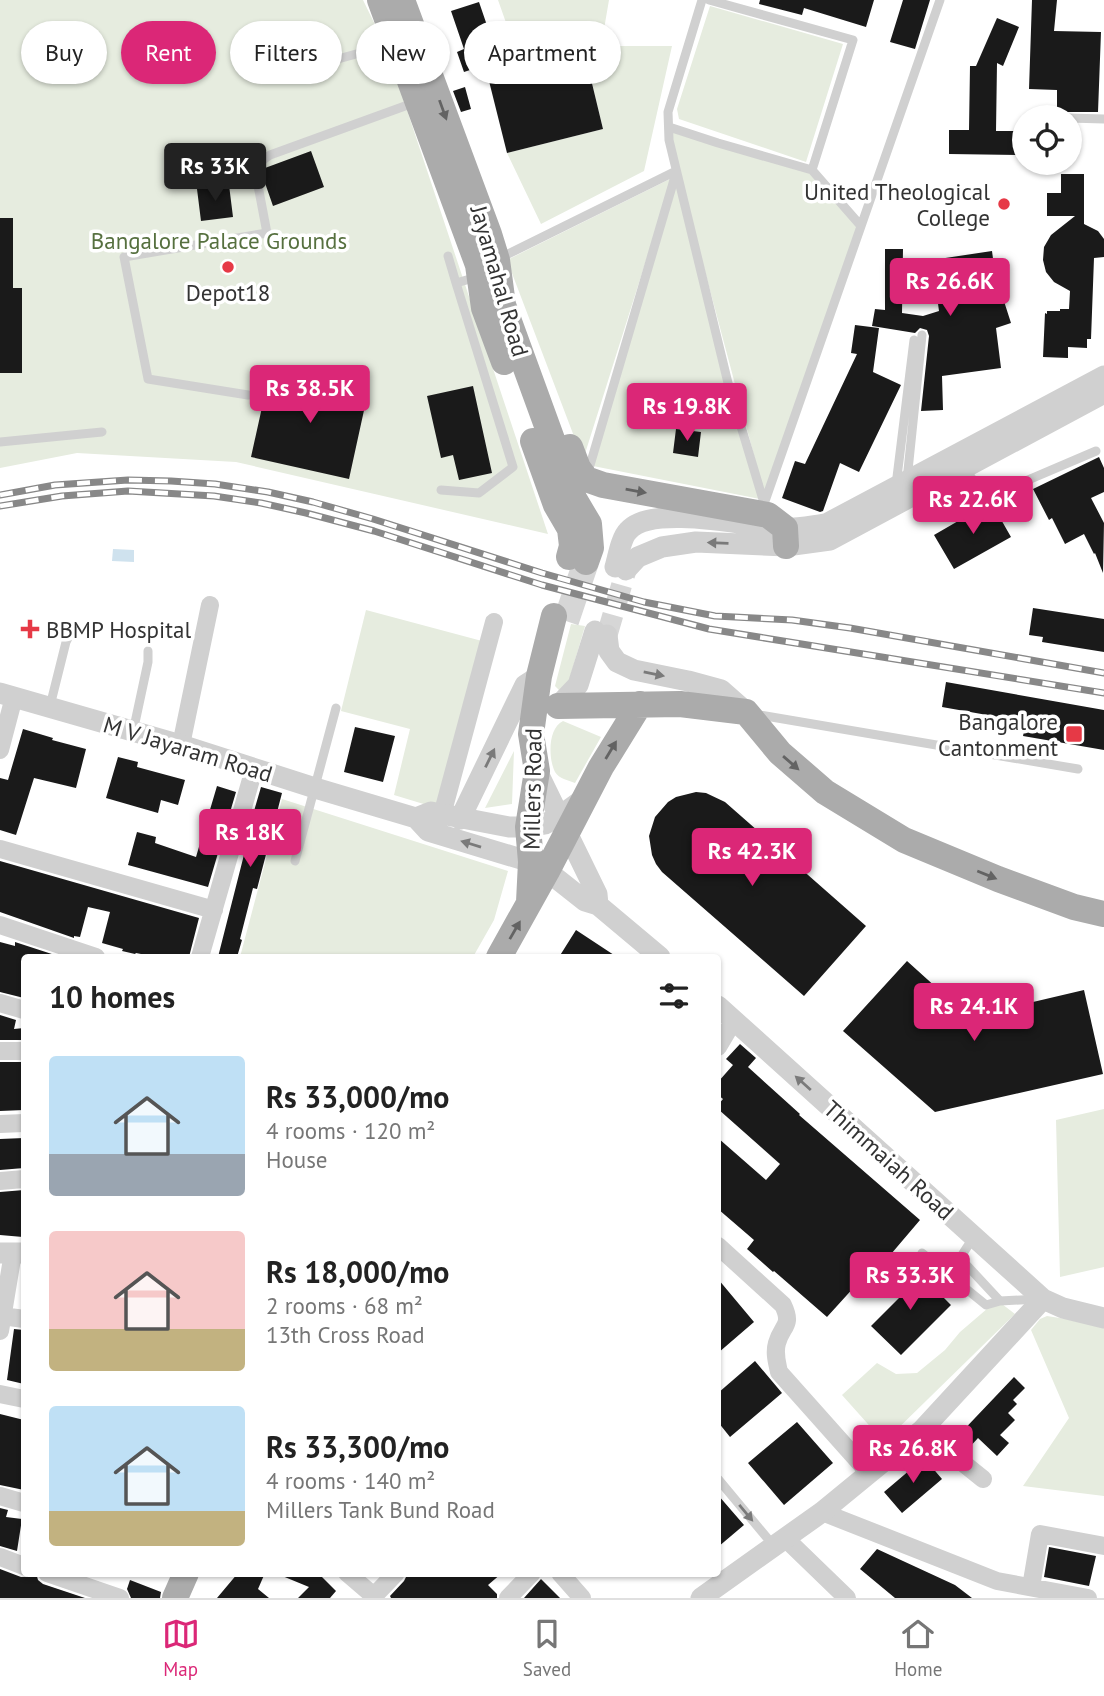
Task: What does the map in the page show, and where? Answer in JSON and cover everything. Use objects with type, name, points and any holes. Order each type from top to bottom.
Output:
[{"type":"main road","name":"Jayamahal Road","points":[[380,0],[478,265],[484,308],[556,505],[570,529],[572,545],[578,559],[591,548],[589,524],[573,497],[503,305],[497,260],[489,234],[402,0]]},
{"type":"main road","points":[[497,260],[516,300],[578,468],[586,479],[776,523]]},
{"type":"main road","name":"Millers Road","points":[[501,954],[529,902],[539,866],[528,827],[537,771],[531,734],[538,676],[560,618],[551,681],[551,693],[558,706],[680,704],[746,712]]},
{"type":"main road","points":[[539,866],[563,824],[585,798],[640,704]]},
{"type":"main road","points":[[537,771],[558,706]]},
{"type":"main road","points":[[746,712],[779,753],[825,792],[904,841],[1074,907],[1104,914]]},
{"type":"main road","points":[[175,1598],[184,1577]]},
{"type":"street","points":[[1104,376],[960,462],[830,540],[776,523],[696,542],[662,547],[621,568],[628,531],[642,522],[676,517],[826,524],[901,484],[960,462],[1104,393]]},
{"type":"street","points":[[181,745],[210,605]]},
{"type":"street","points":[[451,817],[494,622]]},
{"type":"street","points":[[558,706],[578,685],[601,633],[617,662],[634,670],[721,690],[746,712]]},
{"type":"street","points":[[451,817],[525,685],[538,676]]},
{"type":"street","points":[[0,750],[7,695]]},
{"type":"street","name":"M V Jayaram Road","points":[[7,695],[181,745],[415,818],[428,831],[539,866]]},
{"type":"street","points":[[202,954],[254,769]]},
{"type":"street","points":[[537,771],[597,894],[598,905]]},
{"type":"street","name":"M V Jayaram Road","points":[[415,818],[430,812],[509,827],[563,824]]},
{"type":"street","points":[[0,849],[214,909]]},
{"type":"street","points":[[539,866],[585,901],[598,905],[656,954]]},
{"type":"street","points":[[0,925],[87,954]]},
{"type":"street","points":[[0,1003],[21,1009]]},
{"type":"street","points":[[721,1034],[726,1013]]},
{"type":"street","name":"Thimmaiah Road","points":[[726,1013],[1044,1299],[1063,1308],[1104,1318]]},
{"type":"street","points":[[0,1051],[21,1051]]},
{"type":"street","points":[[0,1124],[21,1123]]},
{"type":"street","points":[[0,1181],[21,1179]]},
{"type":"street","points":[[721,1249],[783,1305],[788,1315],[777,1342],[775,1356],[779,1372],[869,1473]]},
{"type":"street","points":[[12,1253],[1,1323],[21,1320]]},
{"type":"street","points":[[701,1598],[822,1512],[922,1430],[1044,1299]]},
{"type":"street","points":[[0,1394],[21,1398]]},
{"type":"street","points":[[922,1430],[983,1479]]},
{"type":"street","points":[[0,1496],[21,1502]]},
{"type":"street","points":[[822,1512],[997,1581],[1088,1598]]},
{"type":"street","points":[[1031,1587],[1040,1534],[1104,1546]]},
{"type":"street","points":[[780,1543],[847,1598]]},
{"type":"street","points":[[0,1557],[21,1565]]},
{"type":"street","points":[[59,1577],[120,1598]]},
{"type":"street","points":[[352,1577],[375,1597],[392,1577]]},
{"type":"street","points":[[508,1598],[528,1577]]},
{"type":"street","points":[[564,1577],[582,1598]]},
{"type":"lane","points":[[702,0],[668,112],[669,140],[728,383],[776,523]]},
{"type":"lane","points":[[709,0],[853,40],[812,170]]},
{"type":"lane","points":[[776,523],[861,226],[940,0]]},
{"type":"lane","points":[[248,395],[148,379],[124,257],[267,233],[256,175],[262,160],[417,101]]},
{"type":"lane","points":[[1082,118],[1104,119]]},
{"type":"lane","points":[[668,127],[812,170],[861,226]]},
{"type":"lane","points":[[497,260],[676,171]]},
{"type":"lane","points":[[586,479],[676,171]]},
{"type":"lane","points":[[441,490],[479,493],[513,467],[448,256]]},
{"type":"lane","points":[[456,283],[470,279]]},
{"type":"lane","points":[[901,484],[918,338]]},
{"type":"lane","points":[[0,442],[102,432]]},
{"type":"lane","points":[[960,462],[983,493],[1000,492],[1096,451]]},
{"type":"lane","points":[[50,707],[69,636]]},
{"type":"lane","points":[[133,732],[148,651]]},
{"type":"lane","points":[[295,861],[336,708]]},
{"type":"lane","points":[[746,712],[1078,769]]},
{"type":"lane","points":[[974,1237],[960,1258],[1000,1301]]},
{"type":"lane","points":[[922,1253],[986,1305],[1000,1301],[1044,1299]]},
{"type":"lane","points":[[935,1289],[947,1273]]},
{"type":"lane","points":[[721,1482],[780,1543]]},
{"type":"green space","name":"Bangalore Palace Grounds","points":[[0,0],[363,0],[373,21],[356,21],[356,84],[398,84],[548,534],[236,462],[77,453],[0,468]]},
{"type":"green space","points":[[498,0],[609,0],[605,21],[505,21]]},
{"type":"green space","points":[[710,6],[843,44],[806,162],[679,119],[677,109]]},
{"type":"green space","points":[[621,46],[672,46],[644,171],[541,224],[507,153],[603,129],[592,84],[621,84]]},
{"type":"green space","points":[[670,128],[810,172],[859,226],[764,493],[670,140]]},
{"type":"green space","points":[[672,178],[583,460],[507,260]]},
{"type":"green space","points":[[676,185],[760,499],[593,466]]},
{"type":"green space","points":[[366,610],[482,641],[440,809],[394,795],[410,729],[341,711]]},
{"type":"green space","points":[[571,624],[585,626],[568,684],[560,691],[555,686]]},
{"type":"green space","points":[[563,721],[601,737],[575,783],[557,774],[551,759],[554,730]]},
{"type":"green space","points":[[514,751],[512,804],[485,808]]},
{"type":"green space","points":[[282,799],[508,871],[494,920],[475,954],[241,954]]},
{"type":"green space","points":[[1104,1109],[1104,1267],[1060,1277],[1056,1120]]},
{"type":"green space","points":[[1002,1304],[1015,1314],[884,1442],[842,1395],[877,1363],[896,1374],[917,1373],[988,1308]]},
{"type":"green space","points":[[1047,1316],[1104,1328],[1104,1496],[1023,1486],[1069,1418],[1031,1330],[1040,1319]]},
{"type":"water","points":[[113,549],[134,550],[134,562],[112,561]]},
{"type":"building","points":[[760,0],[874,0],[866,27],[804,8],[802,15],[759,4]]},
{"type":"building","points":[[903,0],[930,0],[915,49],[890,42]]},
{"type":"building","points":[[1032,0],[1057,0],[1054,31],[1101,32],[1098,112],[1082,112],[1082,105],[1057,105],[1057,90],[1029,89]]},
{"type":"building","points":[[479,2],[486,21],[464,21],[464,49],[451,11]]},
{"type":"building","points":[[997,18],[1019,27],[1003,66],[997,63],[996,131],[1012,131],[1012,155],[949,154],[949,130],[969,130],[970,66],[976,66]]},
{"type":"building","points":[[464,49],[464,72],[457,52]]},
{"type":"building","points":[[490,84],[592,84],[603,129],[507,153]]},
{"type":"building","points":[[465,87],[471,109],[461,112],[453,91]]},
{"type":"building","points":[[311,151],[324,187],[273,206],[263,175],[265,168]]},
{"type":"building","points":[[1084,174],[1084,224],[1098,231],[1104,239],[1104,257],[1094,258],[1091,339],[1087,339],[1087,348],[1068,347],[1068,358],[1043,357],[1045,313],[1069,309],[1070,291],[1054,282],[1046,272],[1043,260],[1044,247],[1051,235],[1075,216],[1047,216],[1047,193],[1061,193],[1061,175]]},
{"type":"building","points":[[229,185],[233,217],[201,221],[197,189]]},
{"type":"building","points":[[0,218],[13,218],[13,288],[22,288],[22,373],[0,373]]},
{"type":"building","points":[[885,249],[903,249],[902,313],[923,316],[939,311],[932,260],[992,251],[998,296],[1002,295],[1011,323],[996,328],[1001,368],[942,376],[943,410],[921,411],[929,336],[927,330],[920,328],[915,333],[872,326],[875,309],[885,310]]},
{"type":"building","points":[[855,325],[879,328],[873,372],[901,385],[859,472],[840,463],[823,511],[820,512],[782,498],[795,461],[805,464],[857,354],[851,353]]},
{"type":"building","points":[[270,371],[368,392],[349,479],[251,457]]},
{"type":"building","points":[[473,386],[492,473],[459,480],[453,455],[441,458],[427,396]]},
{"type":"building","points":[[676,429],[701,432],[698,457],[673,453]]},
{"type":"building","points":[[1099,457],[1104,468],[1104,492],[1091,498],[1104,523],[1103,573],[1084,534],[1065,544],[1033,489]]},
{"type":"building","points":[[991,502],[1011,537],[954,569],[934,535]]},
{"type":"building","points":[[1033,608],[1104,619],[1104,652],[1042,642],[1043,637],[1029,635]]},
{"type":"building","points":[[946,682],[1104,710],[1104,750],[1023,736],[1026,722],[942,707]]},
{"type":"building","points":[[355,727],[395,736],[383,782],[344,772]]},
{"type":"building","points":[[23,729],[86,749],[76,788],[34,778],[16,835],[0,830],[0,778],[8,780]]},
{"type":"building","points":[[118,757],[138,762],[137,767],[185,780],[178,805],[161,800],[158,813],[106,798]]},
{"type":"building","points":[[217,786],[236,792],[208,887],[128,865],[137,832],[156,837],[155,843],[196,857]]},
{"type":"building","points":[[261,787],[282,793],[257,889],[253,888],[238,954],[219,954],[247,843],[245,842]]},
{"type":"building","points":[[696,792],[706,793],[725,802],[866,926],[804,996],[656,864],[649,836],[655,817],[676,797]]},
{"type":"building","points":[[0,861],[199,918],[190,954],[135,954],[102,943],[110,912],[88,907],[80,937],[74,938],[0,912]]},
{"type":"building","points":[[576,930],[612,954],[561,954]]},
{"type":"building","points":[[0,942],[15,946],[15,942],[52,954],[21,954],[21,997],[0,992]]},
{"type":"building","points":[[907,961],[969,1017],[1084,990],[1103,1074],[935,1112],[843,1031]]},
{"type":"building","points":[[0,1015],[16,1020],[14,1029],[21,1028],[21,1040],[0,1040]]},
{"type":"building","points":[[740,1044],[756,1058],[748,1067],[920,1220],[880,1267],[876,1263],[827,1317],[747,1249],[754,1240],[721,1212],[721,1141],[766,1180],[780,1164],[721,1112],[721,1079],[733,1065],[726,1059]]},
{"type":"building","points":[[0,1062],[21,1062],[21,1110],[0,1111]]},
{"type":"building","points":[[21,1138],[21,1168],[0,1170],[0,1139]]},
{"type":"building","points":[[21,1190],[21,1237],[0,1235],[0,1192]]},
{"type":"building","points":[[913,1267],[930,1284],[930,1294],[940,1294],[951,1305],[901,1355],[871,1326],[902,1295],[894,1286]]},
{"type":"building","points":[[721,1283],[754,1322],[721,1350]]},
{"type":"building","points":[[14,1329],[21,1330],[21,1383],[7,1380]]},
{"type":"building","points":[[755,1361],[782,1393],[730,1437],[721,1426],[721,1390]]},
{"type":"building","points":[[1014,1377],[1025,1388],[1013,1400],[1017,1404],[1008,1413],[1015,1420],[1000,1435],[1009,1443],[997,1456],[978,1438],[967,1450],[955,1439]]},
{"type":"building","points":[[0,1414],[21,1419],[21,1489],[0,1485]]},
{"type":"building","points":[[797,1422],[833,1463],[784,1505],[748,1463]]},
{"type":"building","points":[[924,1458],[942,1479],[902,1513],[884,1492]]},
{"type":"building","points":[[721,1498],[744,1525],[721,1544]]},
{"type":"building","points":[[0,1508],[8,1510],[6,1517],[21,1519],[21,1525],[17,1551],[0,1546]]},
{"type":"building","points":[[1049,1547],[1096,1556],[1089,1586],[1044,1577]]},
{"type":"building","points":[[877,1549],[955,1585],[972,1598],[895,1598],[860,1569]]},
{"type":"building","points":[[0,1569],[21,1577],[37,1577],[43,1584],[85,1598],[0,1598]]},
{"type":"building","points":[[235,1577],[263,1577],[258,1589],[269,1598],[217,1598]]},
{"type":"building","points":[[285,1577],[322,1577],[336,1591],[330,1598],[298,1598],[309,1587]]},
{"type":"building","points":[[406,1577],[497,1577],[488,1585],[497,1594],[497,1598],[391,1598]]},
{"type":"building","points":[[541,1579],[560,1598],[524,1598]]},
{"type":"building","points":[[130,1580],[161,1592],[160,1598],[131,1598],[127,1589]]},
{"type":"tunnel","points":[[566,621],[586,562]]},
{"type":"tunnel","points":[[607,635],[626,570]]},
{"type":"railway","points":[[0,495],[55,485],[128,480],[215,484],[268,492],[373,519],[542,573],[644,602],[715,616],[792,620],[850,628],[1104,673]]},
{"type":"railway","points":[[0,506],[62,496],[128,491],[214,496],[261,503],[374,531],[542,585],[709,629],[1104,693]]},
{"type":"place","name":"United Theological College","points":[[1004,204]]},
{"type":"place","name":"Depot18","points":[[228,267]]},
{"type":"place","name":"BBMP Hospital","points":[[30,629]]},
{"type":"place","name":"Bangalore Cantonment","points":[[1074,734]]}]
